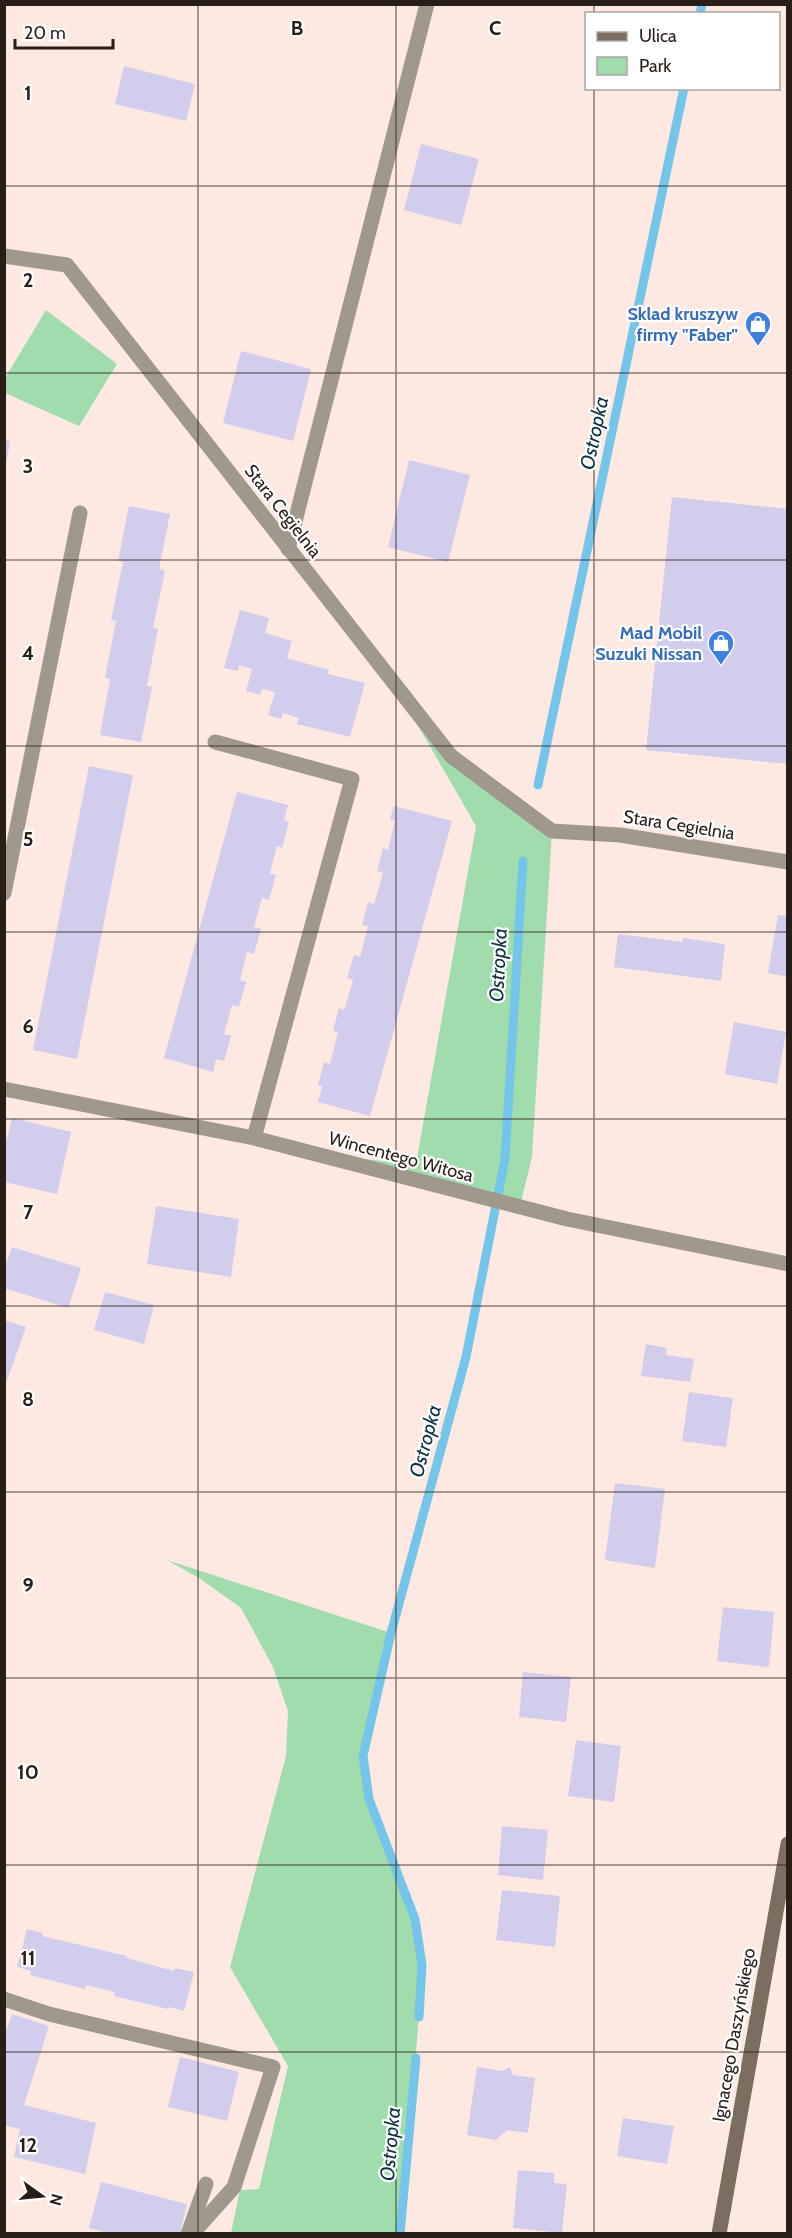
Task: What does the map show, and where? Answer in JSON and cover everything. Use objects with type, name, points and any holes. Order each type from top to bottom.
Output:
[{"type":"main road","name":"Ignacego Daszyńskiego","points":[[719,2234],[788,1844]]},
{"type":"street","points":[[288,549],[427,4]]},
{"type":"street","name":"Stara Cegielnia","points":[[4,256],[67,265],[452,756],[552,831],[620,835],[788,862]]},
{"type":"street","points":[[4,893],[80,513]]},
{"type":"street","points":[[215,742],[352,779],[254,1138]]},
{"type":"street","name":"Wincentego Witosa","points":[[4,1089],[254,1138],[526,1209],[788,1264]]},
{"type":"street","points":[[4,1999],[49,2014],[273,2067],[234,2187],[190,2234]]},
{"type":"street","points":[[190,2234],[206,2184]]},
{"type":"green space","points":[[46,310],[117,364],[79,426],[5,393],[5,378]]},
{"type":"green space","points":[[391,679],[451,756],[552,831],[532,1157],[519,1210],[299,1153],[416,1164],[476,826]]},
{"type":"green space","points":[[167,1560],[391,1633],[363,1756],[370,1799],[415,1919],[422,1965],[400,2233],[231,2233],[240,2190],[259,2189],[288,2066],[230,1967],[286,1756],[288,1711],[273,1667],[241,1608],[199,1578]]},
{"type":"building","points":[[124,66],[195,84],[186,121],[115,104]]},
{"type":"building","points":[[421,144],[479,159],[461,225],[404,210]]},
{"type":"building","points":[[241,351],[311,369],[293,441],[223,423]]},
{"type":"building","points":[[4,440],[10,441],[6,466],[4,466]]},
{"type":"building","points":[[409,460],[470,475],[448,562],[388,547]]},
{"type":"building","name":"Mad Mobil Suzuki Nissan","points":[[672,497],[788,509],[788,764],[646,750]]},
{"type":"building","points":[[129,506],[170,514],[159,569],[165,571],[153,628],[158,629],[147,686],[152,687],[141,742],[100,735],[110,679],[105,678],[116,621],[111,620],[123,562],[118,561]]},
{"type":"building","points":[[240,610],[269,618],[265,633],[292,641],[287,658],[329,670],[328,674],[365,683],[350,737],[297,724],[299,718],[283,713],[281,719],[268,715],[275,692],[262,689],[260,695],[246,691],[252,669],[239,665],[238,671],[224,668]]},
{"type":"building","points":[[89,766],[133,775],[77,1059],[33,1050]]},
{"type":"building","points":[[237,792],[288,805],[284,820],[289,822],[282,848],[277,846],[273,861],[270,874],[276,875],[269,900],[262,898],[254,927],[261,929],[254,954],[247,952],[240,980],[246,982],[239,1007],[232,1005],[224,1034],[231,1036],[224,1061],[216,1059],[213,1072],[164,1058]]},
{"type":"building","points":[[394,806],[452,821],[370,1116],[318,1102],[322,1086],[318,1085],[324,1062],[330,1064],[338,1032],[333,1031],[339,1008],[344,1010],[353,980],[347,978],[354,955],[360,957],[368,926],[362,925],[368,902],[374,904],[383,873],[377,871],[383,848],[388,850],[395,820],[390,819]]},
{"type":"building","points":[[778,915],[788,916],[788,977],[768,973]]},
{"type":"building","points":[[618,934],[682,942],[683,938],[725,944],[721,981],[614,967]]},
{"type":"building","points":[[734,1022],[786,1032],[777,1084],[725,1074]]},
{"type":"building","points":[[12,1118],[71,1132],[57,1194],[4,1182],[4,1151]]},
{"type":"building","points":[[156,1206],[239,1219],[231,1277],[147,1264]]},
{"type":"building","points":[[12,1247],[81,1268],[68,1308],[4,1288],[4,1269]]},
{"type":"building","points":[[105,1292],[154,1305],[144,1344],[94,1330]]},
{"type":"building","points":[[4,1320],[26,1327],[5,1386],[4,1385]]},
{"type":"building","points":[[646,1344],[667,1348],[666,1355],[694,1359],[690,1382],[641,1376]]},
{"type":"building","points":[[689,1392],[733,1398],[726,1447],[682,1441]]},
{"type":"building","points":[[615,1483],[665,1489],[655,1568],[605,1560]]},
{"type":"building","points":[[723,1607],[774,1612],[769,1667],[717,1661]]},
{"type":"building","points":[[523,1672],[571,1677],[566,1722],[519,1717]]},
{"type":"building","points":[[576,1740],[621,1746],[614,1802],[568,1796]]},
{"type":"building","points":[[502,1826],[548,1830],[543,1880],[498,1875]]},
{"type":"building","points":[[502,1890],[560,1896],[555,1947],[496,1940]]},
{"type":"building","points":[[27,1929],[43,1933],[42,1936],[127,1956],[127,1958],[174,1971],[175,1968],[194,1972],[184,2011],[114,1996],[115,1992],[86,1985],[85,1989],[30,1975],[31,1971],[17,1967]]},
{"type":"building","points":[[12,2014],[49,2026],[24,2105],[96,2123],[85,2174],[14,2157],[20,2129],[4,2125],[4,2037]]},
{"type":"building","points":[[180,2057],[239,2072],[227,2121],[168,2107]]},
{"type":"building","points":[[477,2067],[502,2071],[510,2067],[513,2075],[535,2078],[528,2133],[507,2130],[496,2140],[467,2135]]},
{"type":"building","points":[[623,2118],[674,2126],[667,2164],[617,2156]]},
{"type":"building","points":[[518,2170],[554,2173],[554,2183],[567,2184],[562,2233],[513,2228]]},
{"type":"building","points":[[101,2182],[187,2204],[180,2234],[112,2234],[89,2228]]},
{"type":"waterway","name":"Ostropka","points":[[700,12],[702,4]]},
{"type":"waterway","name":"Ostropka","points":[[538,785],[684,90]]},
{"type":"waterway","name":"Ostropka","points":[[419,2017],[422,1965],[415,1919],[369,1799],[363,1756],[391,1633],[466,1357],[505,1159],[523,861]]},
{"type":"waterway","name":"Ostropka","points":[[400,2234],[416,2058]]},
{"type":"place","name":"Sklad kruszyw firmy \"Faber\"","points":[[758,347]]},
{"type":"place","name":"Mad Mobil Suzuki Nissan","points":[[721,666]]}]
